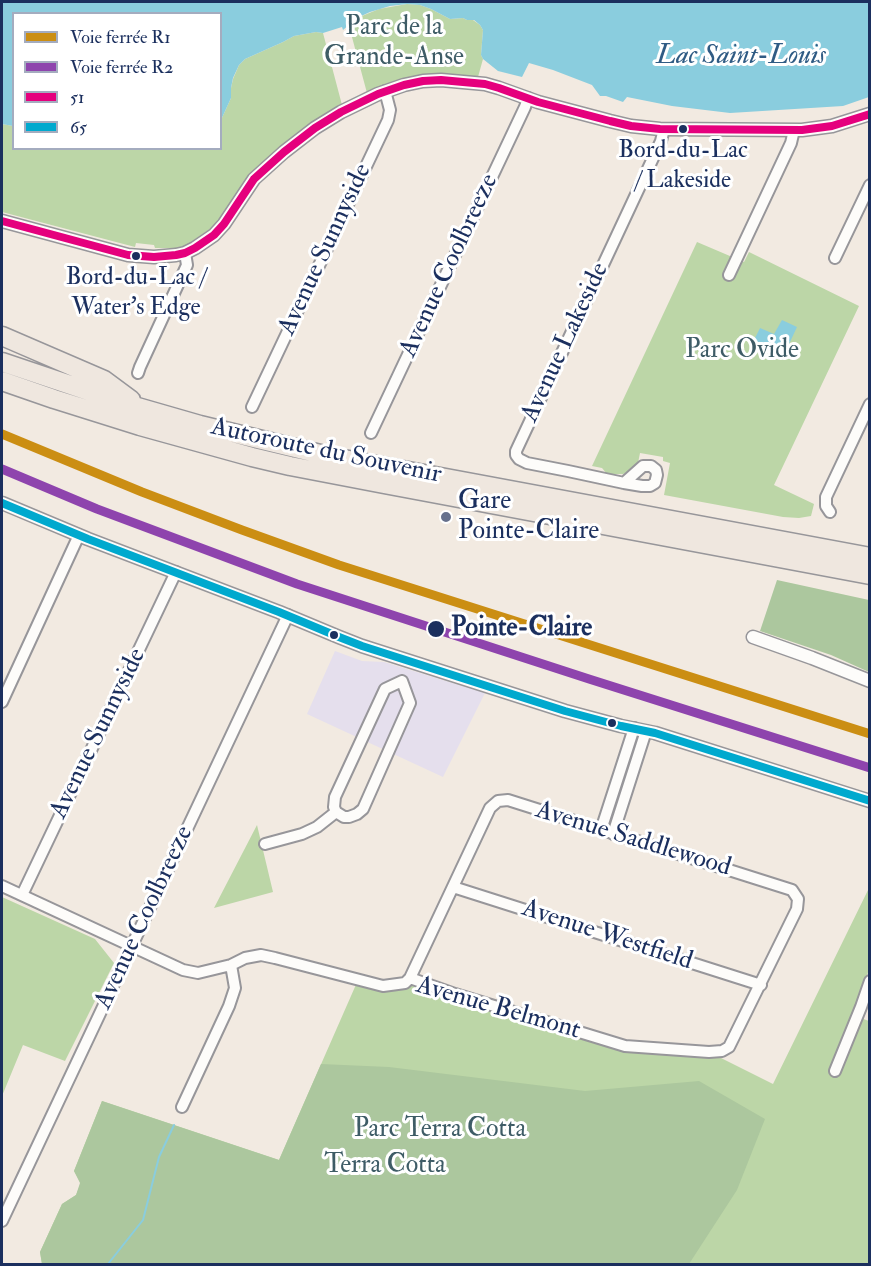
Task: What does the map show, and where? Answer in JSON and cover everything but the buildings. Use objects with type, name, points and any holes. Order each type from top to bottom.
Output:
[{"type":"highway","points":[[2,336],[104,380],[143,409]]},
{"type":"highway","name":"Autoroute du Souvenir","points":[[2,362],[143,409],[333,457],[870,557]]},
{"type":"highway","name":"Autoroute du Souvenir","points":[[2,381],[151,430],[290,466],[870,575]]},
{"type":"street","points":[[2,221],[128,255],[154,257],[185,252],[214,235],[254,180],[298,140],[341,112],[385,91],[414,83],[441,80],[491,86],[621,123],[664,129],[782,131],[832,126],[869,117]]},
{"type":"street","name":"Avenue Sunnyside","points":[[252,407],[388,120],[390,115],[385,91]]},
{"type":"street","name":"Avenue Coolbreeze","points":[[371,433],[528,98]]},
{"type":"street","name":"Avenue Lakeside","points":[[624,483],[527,463],[519,459],[516,451],[656,152],[664,129]]},
{"type":"street","points":[[729,275],[791,143],[794,130]]},
{"type":"street","points":[[835,258],[870,185]]},
{"type":"street","points":[[138,373],[187,265],[185,252]]},
{"type":"street","points":[[830,512],[826,506],[826,497],[870,404]]},
{"type":"street","points":[[2,503],[339,637],[565,711],[640,729],[870,801]]},
{"type":"street","points":[[2,702],[79,535]]},
{"type":"street","name":"Avenue Sunnyside","points":[[22,895],[176,572]]},
{"type":"street","name":"Avenue Coolbreeze","points":[[2,1221],[288,615]]},
{"type":"street","points":[[753,637],[870,681]]},
{"type":"street","points":[[402,681],[385,689],[335,797],[336,812],[344,817],[357,814],[363,808],[410,703],[402,681],[409,661]]},
{"type":"street","points":[[601,830],[640,729]]},
{"type":"street","points":[[613,834],[640,729]]},
{"type":"street","name":"Avenue Saddlewood","points":[[410,978],[490,808],[498,801],[508,800],[792,890],[798,899],[797,909],[729,1047]]},
{"type":"street","points":[[265,844],[302,834],[336,812]]},
{"type":"street","name":"Avenue Belmont","points":[[2,886],[183,970],[198,973],[261,955],[383,986],[405,983],[410,978],[625,1046],[709,1052],[722,1051],[729,1047]]},
{"type":"street","name":"Avenue Westfield","points":[[453,887],[760,985]]},
{"type":"street","points":[[182,1107],[229,1006],[235,988],[231,965]]},
{"type":"street","points":[[835,1071],[870,981]]},
{"type":"shaded area","points":[[335,651],[362,661],[384,662],[485,693],[443,777],[307,714]]},
{"type":"green space","name":"Parc de la Grande-Anse","points":[[407,4],[420,5],[450,19],[473,20],[480,25],[483,30],[481,55],[483,59],[478,77],[427,74],[398,81],[367,93],[349,26],[357,18],[379,9]]},
{"type":"green space","name":"Parc de la Grande-Anse","points":[[323,33],[342,105],[299,132],[257,168],[214,226],[187,245],[179,248],[155,248],[154,245],[136,243],[135,247],[2,212],[2,124],[12,126],[12,150],[222,150],[222,118],[231,98],[233,79],[239,65],[245,59],[294,36]]},
{"type":"green space","name":"Parc Ovide","points":[[697,242],[744,262],[749,252],[859,306],[774,485],[814,504],[811,516],[783,517],[664,495],[670,463],[663,461],[663,457],[640,453],[638,463],[634,468],[623,474],[607,474],[602,468],[592,466]]},
{"type":"green space","points":[[777,580],[869,600],[869,672],[831,655],[760,631]]},
{"type":"green space","points":[[257,825],[273,892],[214,908]]},
{"type":"green space","name":"Terra Cotta","points":[[869,888],[869,969],[855,1016],[869,1021],[869,1264],[42,1264],[40,1252],[62,1204],[76,1195],[81,1183],[74,1171],[102,1101],[279,1160],[358,980],[383,986],[410,978],[625,1046],[709,1052],[773,1084]]},
{"type":"green space","points":[[2,897],[95,939],[114,963],[65,1061],[23,1045],[2,1096]]},
{"type":"green space","name":"Terra Cotta","points":[[321,1064],[389,1067],[585,1091],[699,1081],[765,1119],[737,1190],[689,1264],[42,1264],[40,1252],[62,1204],[76,1195],[80,1183],[74,1171],[102,1101],[279,1160]]},
{"type":"water","name":"Lac Saint-Louis","points":[[2,2],[869,2],[869,97],[843,106],[730,113],[672,106],[627,97],[623,102],[600,96],[592,85],[529,63],[522,77],[498,71],[481,55],[483,30],[474,20],[450,19],[420,5],[407,4],[370,12],[357,18],[343,30],[342,27],[323,33],[294,36],[245,59],[239,65],[233,78],[231,98],[222,118],[222,12],[12,12],[12,126],[2,124]]},
{"type":"water","points":[[782,320],[797,327],[783,357],[768,350],[766,355],[750,348],[760,328],[774,334]]},
{"type":"waterway","points":[[108,1264],[143,1220],[159,1157],[174,1125]]},
{"type":"rail line","name":"R1","points":[[2,434],[142,492],[339,565],[870,734]]},
{"type":"rail line","name":"R2","points":[[2,469],[97,509],[297,584],[870,768]]},
{"type":"transit line","name":"51","points":[[2,221],[128,255],[154,257],[185,253],[214,235],[254,179],[315,128],[378,94],[423,81],[441,80],[485,84],[538,102],[610,121],[660,129],[802,130],[832,126],[870,114]]},
{"type":"transit line","name":"65","points":[[2,503],[362,646],[565,711],[655,733],[870,801]]},
{"type":"place","name":"Bord-du-Lac / Lakeside","points":[[683,129]]},
{"type":"place","name":"Bord-du-Lac / Water's Edge","points":[[136,256]]},
{"type":"place","name":"Gare Pointe-Claire","points":[[446,517]]},
{"type":"place","name":"Pointe-Claire","points":[[436,629]]},
{"type":"park label","name":"Parc Terra Cotta","points":[[440,1130]]}]
